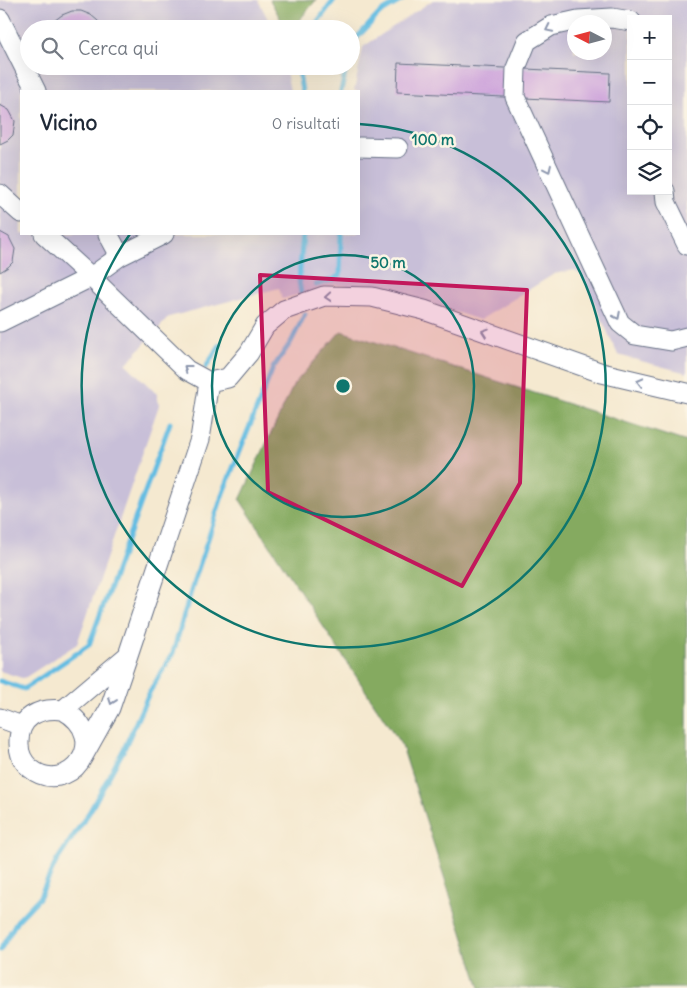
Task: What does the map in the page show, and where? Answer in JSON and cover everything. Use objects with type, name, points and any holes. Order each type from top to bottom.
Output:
[{"type":"lane","points":[[627,20],[612,18],[578,20],[551,26],[527,41],[516,68],[515,98],[620,323],[635,335],[671,341],[687,337]]},
{"type":"lane","points":[[0,20],[20,59]]},
{"type":"lane","points":[[28,75],[35,90]]},
{"type":"lane","points":[[360,147],[398,148]]},
{"type":"lane","points":[[0,194],[20,212]]},
{"type":"lane","points":[[665,195],[666,202],[687,245]]},
{"type":"lane","points":[[45,235],[187,370],[209,382],[228,378],[249,353],[265,326],[284,310],[324,296],[372,298],[424,310],[602,373],[687,393]]},
{"type":"lane","points":[[109,235],[120,256]]},
{"type":"lane","points":[[0,322],[91,277],[120,256],[162,235]]},
{"type":"lane","points":[[82,758],[86,747],[81,725],[73,716],[63,710],[51,709],[40,711],[30,717],[22,726],[19,736],[19,747],[22,757],[28,766],[36,773],[46,776],[57,776],[67,773],[76,767],[82,758],[110,708],[200,439],[209,382]]},
{"type":"lane","points":[[63,710],[128,655]]},
{"type":"lane","points":[[0,718],[22,726]]},
{"type":"highlighted area","points":[[260,275],[527,290],[520,483],[462,586],[268,492]]},
{"type":"shaded area","points":[[0,0],[258,0],[268,20],[20,20],[20,75],[287,75],[290,90],[20,90],[20,235],[360,235],[360,90],[354,90],[357,75],[360,75],[363,47],[433,0],[687,0],[687,373],[618,355],[582,276],[574,270],[554,274],[480,320],[390,291],[336,285],[282,299],[279,288],[169,317],[126,364],[157,394],[159,405],[77,644],[22,678],[0,671]]},
{"type":"green space","points":[[270,0],[316,0],[299,20],[281,20]]},
{"type":"green space","points":[[341,331],[687,442],[687,988],[480,988],[402,746],[240,500],[294,384]]},
{"type":"building","points":[[72,11],[81,11],[97,20],[55,20]]},
{"type":"building","points":[[398,63],[610,73],[609,102],[397,92]]},
{"type":"building","points":[[0,105],[9,110],[15,121],[13,135],[0,144]]},
{"type":"building","points":[[0,232],[9,237],[15,249],[13,262],[0,272]]},
{"type":"waterway","points":[[319,20],[334,0]]},
{"type":"waterway","points":[[360,34],[380,13],[402,0]]},
{"type":"waterway","points":[[299,75],[302,90]]},
{"type":"waterway","points":[[341,90],[345,75]]},
{"type":"waterway","points":[[301,293],[299,281],[303,235]]},
{"type":"waterway","points":[[316,285],[332,280],[340,275],[341,235]]},
{"type":"waterway","points":[[0,950],[17,921],[39,898],[56,862],[90,811],[124,749],[149,693],[173,653],[223,493],[273,368],[291,342],[305,314]]},
{"type":"waterway","points":[[206,367],[220,345]]},
{"type":"waterway","points":[[0,681],[24,689],[89,645],[170,423]]}]
